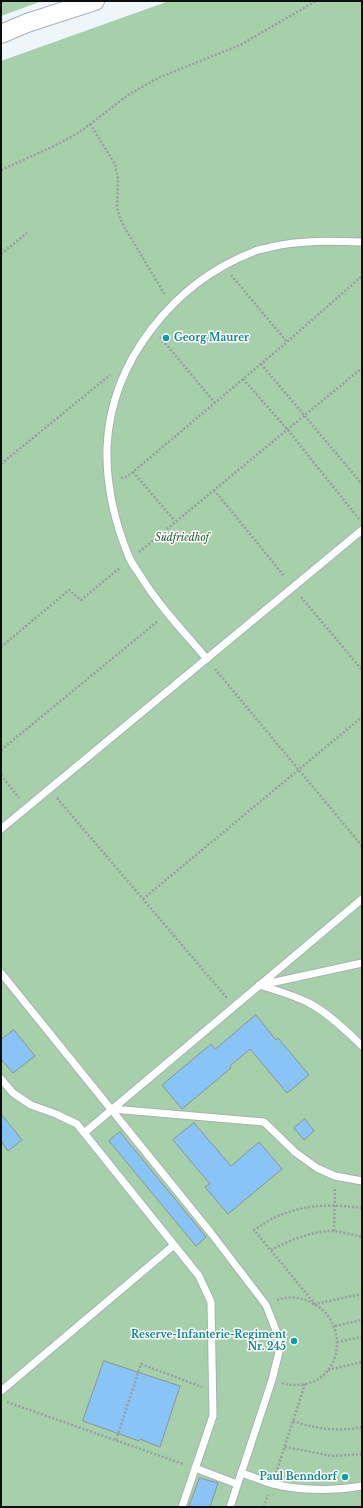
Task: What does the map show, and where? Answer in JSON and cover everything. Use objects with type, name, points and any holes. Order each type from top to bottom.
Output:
[{"type":"street","points":[[1,34],[27,23],[95,1]]},
{"type":"lane","points":[[207,659],[148,588],[130,559],[120,535],[109,482],[107,447],[111,414],[120,384],[134,356],[152,328],[170,307],[196,284],[224,266],[254,251],[288,243],[329,241],[362,242]]},
{"type":"lane","points":[[1,829],[362,530]]},
{"type":"lane","points":[[84,1133],[362,900]]},
{"type":"lane","points":[[259,985],[362,963]]},
{"type":"lane","points":[[1,973],[211,1233],[266,1305],[277,1332],[279,1352],[272,1380],[230,1507]]},
{"type":"lane","points":[[259,985],[290,994],[310,1004],[344,1029],[362,1046]]},
{"type":"lane","points":[[1,1079],[13,1093],[31,1105],[56,1114],[77,1124],[199,1276],[211,1302],[213,1416],[182,1507]]},
{"type":"lane","points":[[112,1109],[264,1122],[295,1152],[317,1168],[335,1176],[362,1181]]},
{"type":"lane","points":[[1,1391],[174,1245]]},
{"type":"lane","points":[[195,1468],[237,1484]]},
{"type":"lane","points":[[241,1473],[272,1484],[301,1489],[340,1490],[362,1486]]},
{"type":"path","points":[[1,170],[54,146],[80,132],[128,95],[158,78],[240,45],[316,1]]},
{"type":"path","points":[[90,124],[115,164],[118,179],[117,208],[122,223],[164,293],[170,307]]},
{"type":"path","points":[[1,254],[27,233]]},
{"type":"path","points":[[224,266],[287,342]]},
{"type":"path","points":[[109,482],[127,477],[262,364],[362,276]]},
{"type":"path","points":[[152,328],[215,403]]},
{"type":"path","points":[[1,464],[134,356]]},
{"type":"path","points":[[262,364],[362,484]]},
{"type":"path","points":[[1,647],[69,590],[81,600],[362,368]]},
{"type":"path","points":[[243,379],[287,429],[362,523]]},
{"type":"path","points":[[133,472],[175,521]]},
{"type":"path","points":[[1,750],[168,613]]},
{"type":"path","points":[[207,659],[362,846]]},
{"type":"path","points":[[143,899],[362,717]]},
{"type":"path","points":[[1,775],[27,807]]},
{"type":"path","points":[[50,789],[234,1006]]},
{"type":"path","points":[[334,1231],[335,1176]]},
{"type":"path","points":[[315,1304],[254,1230],[278,1216],[304,1207],[335,1204],[362,1208]]},
{"type":"path","points":[[271,1250],[289,1241],[312,1234],[334,1231],[362,1237]]},
{"type":"path","points":[[315,1304],[362,1294]]},
{"type":"path","points":[[266,1305],[282,1298],[301,1298],[315,1304],[327,1313],[335,1326],[337,1342],[336,1357],[320,1379],[305,1384],[288,1385],[272,1380]]},
{"type":"path","points":[[335,1326],[362,1320]]},
{"type":"path","points":[[337,1342],[362,1337]]},
{"type":"path","points":[[328,1370],[362,1362]]},
{"type":"path","points":[[116,1440],[141,1364],[212,1391]]},
{"type":"path","points":[[272,1484],[305,1384]]},
{"type":"path","points":[[1,1399],[195,1468]]},
{"type":"path","points":[[293,1421],[308,1426],[325,1429],[348,1430],[362,1427]]},
{"type":"path","points":[[285,1447],[332,1456],[362,1454]]},
{"type":"green space","points":[[1,1],[42,1],[1,16]]},
{"type":"green space","name":"Südfriedhof","points":[[169,1],[362,1],[362,1507],[1,1507],[1,61]]},
{"type":"building","points":[[256,1015],[276,1040],[278,1038],[309,1075],[287,1093],[250,1049],[230,1066],[231,1068],[182,1109],[162,1085],[211,1044],[215,1049]]},
{"type":"building","points":[[14,1030],[35,1056],[13,1073],[1,1059],[1,1040]]},
{"type":"building","points":[[1,1114],[22,1140],[8,1151],[1,1141]]},
{"type":"building","points":[[305,1119],[314,1131],[304,1140],[294,1128]]},
{"type":"building","points":[[194,1123],[231,1166],[259,1142],[282,1169],[228,1214],[205,1187],[210,1184],[173,1140]]},
{"type":"building","points":[[120,1132],[206,1237],[196,1246],[109,1141]]},
{"type":"building","points":[[104,1361],[180,1386],[160,1447],[83,1421]]},
{"type":"building","points":[[200,1478],[218,1483],[210,1507],[189,1507]]},
{"type":"place","name":"Georg Maurer","points":[[166,338]]},
{"type":"place","name":"Reserve-Infanterie-Regiment Nr. 245","points":[[294,1341]]},
{"type":"place","name":"Paul Benndorf","points":[[345,1477]]}]
